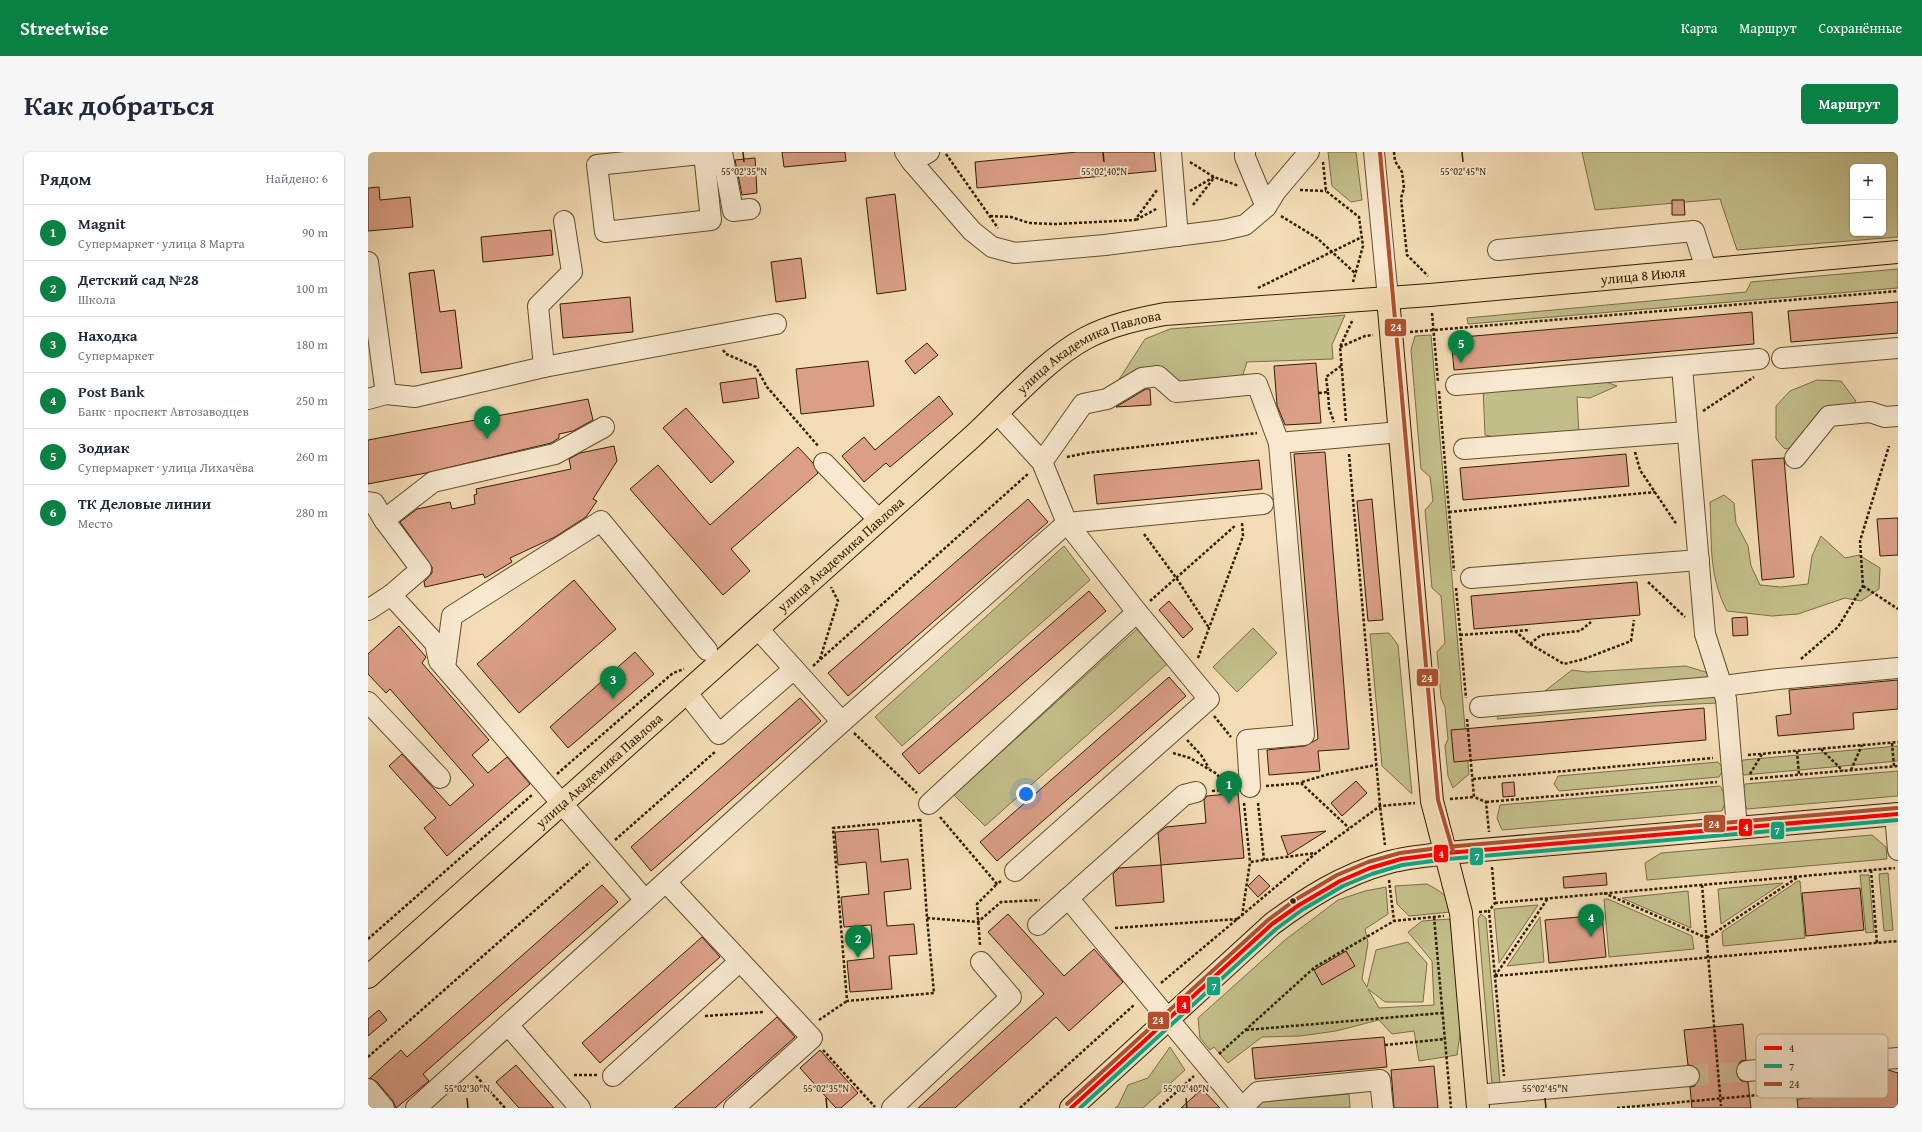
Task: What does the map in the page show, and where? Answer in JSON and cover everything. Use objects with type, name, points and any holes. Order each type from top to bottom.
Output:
[{"type":"main road","name":"улица 8 Июля","points":[[1388,298],[1898,252]]},
{"type":"main road","name":"улица Академика Павлова","points":[[370,970],[562,803],[758,629],[998,414],[1056,359],[1086,339],[1128,321],[1165,314],[1388,298]]},
{"type":"main road","points":[[1388,298],[1432,801],[1447,853],[1461,913],[1477,1101]]},
{"type":"main road","points":[[1071,1108],[1272,924],[1300,903],[1355,873],[1387,862],[1447,853],[1896,814]]},
{"type":"street","points":[[929,152],[908,157],[972,231],[992,247],[1015,253],[1105,245],[1178,236],[1223,230],[1245,224],[1266,207],[1276,191],[1316,156]]},
{"type":"street","points":[[1245,152],[1266,207]]},
{"type":"street","points":[[1374,152],[1388,298]]},
{"type":"street","points":[[715,153],[711,220],[604,232],[598,165],[715,153]]},
{"type":"street","points":[[715,153],[733,211],[750,209]]},
{"type":"street","points":[[1172,160],[1178,236]]},
{"type":"street","points":[[544,367],[538,306],[572,272],[564,221]]},
{"type":"street","points":[[1498,250],[1694,231],[1706,269]]},
{"type":"street","points":[[368,262],[377,397],[415,397],[544,367],[776,324]]},
{"type":"street","points":[[1782,358],[1898,348]]},
{"type":"street","points":[[1456,385],[1682,367],[1758,367]]},
{"type":"street","points":[[1682,367],[1705,634],[1726,699],[1737,828]]},
{"type":"street","points":[[1042,462],[1083,404],[1107,399],[1142,378],[1158,376],[1176,392],[1257,384],[1276,437],[1304,735],[1247,740],[1250,788]]},
{"type":"street","points":[[1795,458],[1829,416],[1870,412],[1885,417],[1898,416]]},
{"type":"street","points":[[998,414],[1042,462],[1067,523],[1137,612],[1209,699],[1015,871]]},
{"type":"street","points":[[1464,449],[1630,436],[1687,427]]},
{"type":"street","points":[[384,520],[433,482],[555,454],[604,428]]},
{"type":"street","points":[[1276,437],[1341,431],[1400,432]]},
{"type":"street","points":[[824,463],[879,520]]},
{"type":"street","points":[[368,502],[374,503],[384,520],[421,569],[391,595],[368,610]]},
{"type":"street","points":[[416,1108],[842,722],[1067,523],[1263,504]]},
{"type":"street","points":[[445,668],[452,616],[601,521],[707,650]]},
{"type":"street","points":[[1460,577],[1699,560]]},
{"type":"street","points":[[391,595],[435,643],[440,661],[445,668],[645,900]]},
{"type":"street","points":[[929,804],[1137,612]]},
{"type":"street","points":[[758,629],[842,722]]},
{"type":"street","points":[[1471,708],[1723,686],[1778,679],[1898,668]]},
{"type":"street","points":[[686,692],[719,734],[798,673]]},
{"type":"street","points":[[368,702],[440,778]]},
{"type":"street","points":[[1038,925],[1184,795],[1196,792]]},
{"type":"street","points":[[1896,814],[1898,850]]},
{"type":"street","points":[[666,882],[739,962],[808,1034],[734,1108]]},
{"type":"street","points":[[1068,898],[1242,1108],[1258,1092],[1380,1080],[1383,1108]]},
{"type":"street","points":[[613,1076],[739,962]]},
{"type":"street","points":[[892,1108],[1011,997],[981,962]]},
{"type":"street","points":[[508,1025],[580,1108]]},
{"type":"street","points":[[1888,1059],[1898,1058]]},
{"type":"street","points":[[1747,1071],[1756,1070]]},
{"type":"street","points":[[1477,1101],[1505,1092],[1689,1076]]},
{"type":"street","points":[[368,1089],[384,1108]]},
{"type":"path","points":[[944,152],[1015,253]]},
{"type":"path","points":[[1394,152],[1394,161],[1402,172],[1404,188],[1401,198],[1408,255],[1428,277],[1434,330],[1449,512],[1460,577],[1460,635],[1471,708],[1474,797]]},
{"type":"path","points":[[1316,156],[1326,191],[1359,217],[1363,246],[1352,286],[1354,316],[1340,347],[1347,423],[1341,431]]},
{"type":"path","points":[[990,216],[1011,217],[1029,223],[1054,224],[1135,220],[1172,160]]},
{"type":"path","points":[[1266,207],[1318,238],[1356,274]]},
{"type":"path","points":[[1434,330],[1898,291]]},
{"type":"path","points":[[712,336],[726,354],[756,367],[767,387],[828,458],[824,463]]},
{"type":"path","points":[[1342,366],[1326,377],[1329,408],[1341,431],[1380,806],[1394,921]]},
{"type":"path","points":[[1687,427],[1758,367]]},
{"type":"path","points":[[1318,393],[1328,392]]},
{"type":"path","points":[[1327,425],[1341,431]]},
{"type":"path","points":[[1630,436],[1640,470],[1681,531]]},
{"type":"path","points":[[798,673],[820,660],[1042,462],[1086,453],[1276,437]]},
{"type":"path","points":[[1778,679],[1838,627],[1864,586],[1860,541],[1889,446]]},
{"type":"path","points":[[1449,512],[1656,492]]},
{"type":"path","points":[[1132,517],[1177,578],[1209,628]]},
{"type":"path","points":[[1137,612],[1241,520],[1243,536],[1191,677]]},
{"type":"path","points":[[1630,566],[1705,634]]},
{"type":"path","points":[[820,573],[832,589],[838,601],[820,660]]},
{"type":"path","points":[[1864,586],[1898,609]]},
{"type":"path","points":[[1515,631],[1530,644],[1564,664],[1584,659],[1631,641],[1634,620]]},
{"type":"path","points":[[1530,644],[1541,635],[1580,631],[1591,622]]},
{"type":"path","points":[[1460,635],[1530,630]]},
{"type":"path","points":[[1204,704],[1235,743]]},
{"type":"path","points":[[842,722],[929,804],[997,884]]},
{"type":"path","points":[[1177,728],[1201,755],[1210,770]]},
{"type":"path","points":[[1473,779],[1898,742]]},
{"type":"path","points":[[1762,754],[1747,779],[1896,766],[1892,743]]},
{"type":"path","points":[[1851,770],[1862,745]]},
{"type":"path","points":[[1154,747],[1190,758],[1217,774],[1228,790]]},
{"type":"path","points":[[368,1057],[720,748]]},
{"type":"path","points":[[1821,749],[1843,771]]},
{"type":"path","points":[[1797,751],[1799,775]]},
{"type":"path","points":[[1196,792],[1301,783],[1329,774],[1376,765]]},
{"type":"path","points":[[1020,1108],[1147,994],[1316,853],[1380,806],[1474,797],[1486,802],[1733,780]]},
{"type":"path","points":[[1301,783],[1349,828]]},
{"type":"path","points":[[1250,788],[1264,860]]},
{"type":"path","points":[[1242,916],[1250,862],[1250,788]]},
{"type":"path","points":[[1486,802],[1495,903],[1489,911],[1505,1092]]},
{"type":"path","points":[[846,1001],[834,828],[920,820],[926,918],[934,993],[846,1001],[808,1034],[875,1108]]},
{"type":"path","points":[[1250,862],[1316,853]]},
{"type":"path","points":[[1495,903],[1898,867]]},
{"type":"path","points":[[1871,870],[1877,943]]},
{"type":"path","points":[[981,962],[977,904],[997,884],[1015,871]]},
{"type":"path","points":[[1707,938],[1799,876]]},
{"type":"path","points":[[1702,885],[1721,1106]]},
{"type":"path","points":[[1604,893],[1707,938]]},
{"type":"path","points":[[926,918],[978,922],[1001,902],[1068,898]]},
{"type":"path","points":[[1495,976],[1548,898]]},
{"type":"path","points":[[1159,1108],[1315,967],[1394,921],[1489,911]]},
{"type":"path","points":[[1434,917],[1451,1108]]},
{"type":"path","points":[[1093,929],[1238,919]]},
{"type":"path","points":[[1495,976],[1898,941]]},
{"type":"path","points":[[677,1018],[785,1010]]},
{"type":"path","points":[[1246,1030],[1442,1013]]},
{"type":"path","points":[[1385,1046],[1445,1039]]},
{"type":"path","points":[[466,1064],[505,1108]]},
{"type":"path","points":[[551,1074],[613,1076]]},
{"type":"path","points":[[1617,1108],[1756,1095]]},
{"type":"shaded area","points":[[1328,152],[1356,152],[1362,200],[1351,202],[1332,186]]},
{"type":"shaded area","points":[[1582,152],[1898,152],[1898,237],[1737,250],[1720,199],[1595,210]]},
{"type":"shaded area","points":[[1898,269],[1898,288],[1468,324],[1467,318],[1746,292],[1751,282]]},
{"type":"shaded area","points":[[1345,315],[1332,345],[1333,359],[1247,362],[1241,381],[1179,388],[1146,374],[1111,392],[1145,339],[1170,329]]},
{"type":"shaded area","points":[[1431,335],[1469,774],[1453,788],[1448,776],[1445,746],[1448,739],[1445,707],[1441,698],[1437,652],[1445,643],[1441,596],[1432,588],[1425,510],[1433,501],[1430,477],[1421,469],[1411,350],[1415,336]]},
{"type":"shaded area","points":[[1598,379],[1617,386],[1590,398],[1577,397],[1579,435],[1499,438],[1485,435],[1483,387]]},
{"type":"shaded area","points":[[1817,380],[1841,381],[1856,401],[1801,445],[1785,449],[1776,439],[1776,406],[1790,391]]},
{"type":"shaded area","points":[[1724,495],[1734,503],[1736,523],[1748,546],[1751,566],[1760,585],[1781,587],[1808,584],[1812,556],[1821,536],[1845,558],[1859,555],[1880,568],[1879,589],[1861,601],[1845,598],[1798,614],[1772,616],[1727,611],[1717,584],[1711,544],[1710,502]]},
{"type":"shaded area","points":[[1064,546],[1090,580],[902,746],[875,717]]},
{"type":"shaded area","points":[[1253,628],[1277,653],[1237,692],[1213,667]]},
{"type":"shaded area","points":[[1137,629],[1167,664],[985,826],[954,795]]},
{"type":"shaded area","points":[[1389,633],[1398,645],[1412,794],[1382,766],[1370,634]]},
{"type":"shaded area","points":[[1686,666],[1712,674],[1717,703],[1655,706],[1497,719],[1506,699],[1541,694],[1572,670],[1587,672]]},
{"type":"shaded area","points":[[1898,746],[1898,761],[1744,775],[1739,768],[1743,760]]},
{"type":"shaded area","points":[[1718,762],[1724,769],[1719,777],[1559,791],[1554,784],[1558,776]]},
{"type":"shaded area","points":[[1898,771],[1898,796],[1747,809],[1741,797],[1745,784]]},
{"type":"shaded area","points":[[1720,786],[1727,798],[1722,811],[1502,830],[1497,818],[1500,805]]},
{"type":"shaded area","points":[[1872,835],[1886,847],[1887,859],[1647,880],[1645,863],[1661,853]]},
{"type":"shaded area","points":[[1888,873],[1893,930],[1884,931],[1879,874]]},
{"type":"shaded area","points":[[1860,875],[1869,875],[1874,932],[1866,933]]},
{"type":"shaded area","points":[[1800,881],[1805,938],[1723,946],[1722,932]]},
{"type":"shaded area","points":[[1783,883],[1721,924],[1718,889]]},
{"type":"shaded area","points":[[1427,884],[1444,895],[1449,902],[1451,912],[1409,916],[1397,904],[1395,886]]},
{"type":"shaded area","points":[[1386,887],[1388,914],[1365,929],[1368,943],[1362,979],[1367,987],[1376,950],[1408,942],[1427,963],[1423,1002],[1385,1002],[1368,989],[1379,1008],[1434,1005],[1432,961],[1408,932],[1422,921],[1450,919],[1461,1028],[1457,1055],[1419,1061],[1414,1031],[1392,1034],[1379,1020],[1336,1031],[1300,1036],[1262,1037],[1228,1063],[1214,1047],[1210,1050],[1200,1038],[1198,1018],[1285,940],[1338,900],[1365,891]]},
{"type":"shaded area","points":[[1688,891],[1691,928],[1622,898]]},
{"type":"shaded area","points":[[1604,899],[1608,899],[1692,936],[1694,949],[1609,957]]},
{"type":"shaded area","points":[[1538,905],[1499,963],[1494,909]]},
{"type":"shaded area","points":[[1481,914],[1486,918],[1500,1084],[1492,1084],[1478,919]]},
{"type":"shaded area","points":[[1540,917],[1544,962],[1507,966]]},
{"type":"shaded area","points":[[1170,1047],[1185,1070],[1143,1108],[1115,1108],[1118,1106],[1128,1085],[1148,1078]]},
{"type":"shaded area","points":[[1349,1094],[1350,1108],[1253,1108],[1260,1102]]},
{"type":"building","points":[[782,152],[845,152],[846,161],[784,167]]},
{"type":"building","points":[[1077,152],[1154,152],[1156,171],[977,188],[975,162]]},
{"type":"building","points":[[755,158],[757,193],[742,195],[735,160]]},
{"type":"building","points":[[379,187],[380,200],[410,197],[413,227],[368,231],[368,188]]},
{"type":"building","points":[[895,194],[906,290],[877,294],[866,198]]},
{"type":"building","points":[[1672,200],[1684,200],[1685,215],[1672,215]]},
{"type":"building","points":[[551,230],[553,255],[483,262],[481,237]]},
{"type":"building","points":[[801,258],[806,298],[776,302],[771,262]]},
{"type":"building","points":[[434,270],[440,312],[455,310],[462,368],[421,373],[409,273]]},
{"type":"building","points":[[630,297],[633,332],[563,338],[560,304]]},
{"type":"building","points":[[1898,302],[1898,333],[1791,342],[1788,311]]},
{"type":"building","points":[[1752,312],[1754,344],[1454,370],[1451,338]]},
{"type":"building","points":[[927,343],[938,355],[915,374],[905,361]]},
{"type":"building","points":[[868,361],[874,406],[801,414],[796,369]]},
{"type":"building","points":[[1316,363],[1321,423],[1285,425],[1277,405],[1274,366]]},
{"type":"building","points":[[756,378],[759,398],[723,403],[720,383]]},
{"type":"building","points":[[1146,389],[1150,389],[1151,405],[1116,407]]},
{"type":"building","points":[[939,396],[953,414],[890,467],[886,463],[864,482],[842,456],[864,437],[875,450]]},
{"type":"building","points":[[588,399],[593,420],[573,431],[559,434],[559,438],[551,443],[426,473],[368,484],[368,440]]},
{"type":"building","points":[[686,408],[734,462],[711,483],[663,428]]},
{"type":"building","points":[[614,446],[617,461],[593,499],[597,501],[586,517],[555,537],[510,558],[512,562],[485,578],[483,574],[425,587],[424,582],[432,573],[432,567],[400,522],[417,509],[450,502],[452,509],[475,504],[474,495],[477,494],[476,489],[571,469],[569,459],[580,453]]},
{"type":"building","points":[[798,447],[813,463],[818,473],[731,549],[750,571],[723,595],[630,489],[658,465],[710,525]]},
{"type":"building","points":[[1325,452],[1349,749],[1318,751],[1320,771],[1269,775],[1267,750],[1305,746],[1318,739],[1294,454]]},
{"type":"building","points":[[1626,454],[1629,486],[1463,500],[1460,468]]},
{"type":"building","points":[[1784,458],[1794,577],[1762,580],[1752,460]]},
{"type":"building","points":[[1259,460],[1262,489],[1097,504],[1094,475]]},
{"type":"building","points":[[1028,499],[1048,522],[848,696],[828,673]]},
{"type":"building","points":[[1372,499],[1383,620],[1368,621],[1357,501]]},
{"type":"building","points":[[1898,518],[1898,555],[1880,556],[1877,519]]},
{"type":"building","points":[[574,580],[616,629],[519,713],[477,664]]},
{"type":"building","points":[[1637,582],[1640,615],[1474,629],[1471,596]]},
{"type":"building","points":[[1089,591],[1106,611],[919,774],[902,754]]},
{"type":"building","points":[[1169,601],[1193,629],[1183,638],[1159,610]]},
{"type":"building","points":[[1747,617],[1748,635],[1733,636],[1732,618]]},
{"type":"building","points":[[399,626],[426,657],[422,663],[489,740],[472,755],[488,773],[507,757],[530,784],[447,856],[424,828],[436,818],[389,766],[402,754],[450,806],[474,785],[390,689],[386,693],[368,674],[368,654]]},
{"type":"building","points":[[635,652],[654,674],[568,748],[550,727]]},
{"type":"building","points":[[1169,677],[1186,696],[997,861],[980,842]]},
{"type":"building","points":[[1898,680],[1898,709],[1853,713],[1854,729],[1778,736],[1776,716],[1791,714],[1789,690]]},
{"type":"building","points":[[800,698],[821,721],[651,871],[631,847]]},
{"type":"building","points":[[1704,708],[1706,740],[1454,762],[1451,730]]},
{"type":"building","points":[[1356,781],[1367,793],[1342,816],[1331,803]]},
{"type":"building","points":[[1514,782],[1515,796],[1503,797],[1502,783]]},
{"type":"building","points":[[1238,793],[1244,858],[1161,865],[1158,833],[1166,827],[1206,823],[1204,800],[1207,796]]},
{"type":"building","points":[[878,829],[881,862],[908,859],[911,889],[884,892],[887,926],[914,924],[917,954],[889,956],[892,989],[850,992],[847,961],[874,958],[871,925],[844,927],[841,897],[869,894],[866,862],[838,865],[835,832]]},
{"type":"building","points":[[1326,831],[1288,855],[1281,836]]},
{"type":"building","points":[[1161,865],[1164,902],[1116,906],[1113,874],[1119,868]]},
{"type":"building","points":[[1606,873],[1607,885],[1564,888],[1563,877]]},
{"type":"building","points":[[1259,875],[1270,886],[1258,897],[1248,886]]},
{"type":"building","points":[[602,885],[618,902],[423,1074],[429,1081],[396,1108],[393,1101],[377,1082],[370,1078],[401,1050],[407,1057]]},
{"type":"building","points":[[1860,888],[1864,930],[1806,936],[1802,893]]},
{"type":"building","points":[[1008,914],[1064,976],[1094,949],[1123,982],[1069,1031],[1056,1017],[955,1108],[918,1108],[1044,994],[988,932]]},
{"type":"building","points":[[1602,915],[1606,957],[1549,963],[1545,920]]},
{"type":"building","points":[[702,937],[720,957],[600,1063],[582,1043]]},
{"type":"building","points":[[1346,951],[1355,966],[1322,985],[1314,970]]},
{"type":"building","points":[[379,1010],[387,1020],[368,1036],[368,1019]]},
{"type":"building","points":[[777,1017],[795,1037],[715,1108],[674,1108]]},
{"type":"building","points":[[1743,1024],[1746,1060],[1741,1061],[1737,1066],[1736,1072],[1738,1078],[1742,1081],[1748,1082],[1751,1108],[1692,1108],[1690,1087],[1695,1086],[1699,1081],[1700,1075],[1694,1066],[1688,1065],[1684,1030]]},
{"type":"building","points":[[1384,1037],[1387,1067],[1255,1079],[1252,1048]]},
{"type":"building","points":[[820,1050],[858,1093],[841,1108],[836,1108],[800,1068]]},
{"type":"building","points":[[516,1065],[554,1108],[519,1108],[496,1082]]},
{"type":"building","points":[[1434,1066],[1438,1108],[1394,1108],[1391,1070]]},
{"type":"building","points":[[1888,1070],[1898,1073],[1898,1108],[1798,1108],[1797,1099],[1888,1098]]},
{"type":"building","points":[[1202,1089],[1220,1108],[1181,1108]]},
{"type":"tunnel","points":[[1689,1076],[1747,1071]]},
{"type":"transit line","name":"24","points":[[1380,152],[1438,800],[1453,851]]},
{"type":"transit line","name":"24","points":[[1067,1104],[1268,920],[1295,900],[1337,875],[1368,862],[1400,853],[1446,847],[1897,808]]},
{"type":"transit line","name":"4","points":[[1071,1108],[1272,924],[1299,905],[1340,881],[1370,868],[1401,859],[1447,853],[1898,814]]},
{"type":"transit line","name":"7","points":[[1080,1108],[1276,929],[1302,910],[1343,886],[1372,874],[1402,865],[1448,859],[1898,820]]},
{"type":"place","name":"Зодиак","points":[[1461,363]]},
{"type":"place","name":"ТК Деловые линии","points":[[487,439]]},
{"type":"place","name":"Находка","points":[[613,699]]},
{"type":"place","name":"Magnit","points":[[1229,804]]},
{"type":"place","name":"Post Bank","points":[[1591,937]]},
{"type":"place","name":"Детский сад №28","points":[[858,958]]}]
